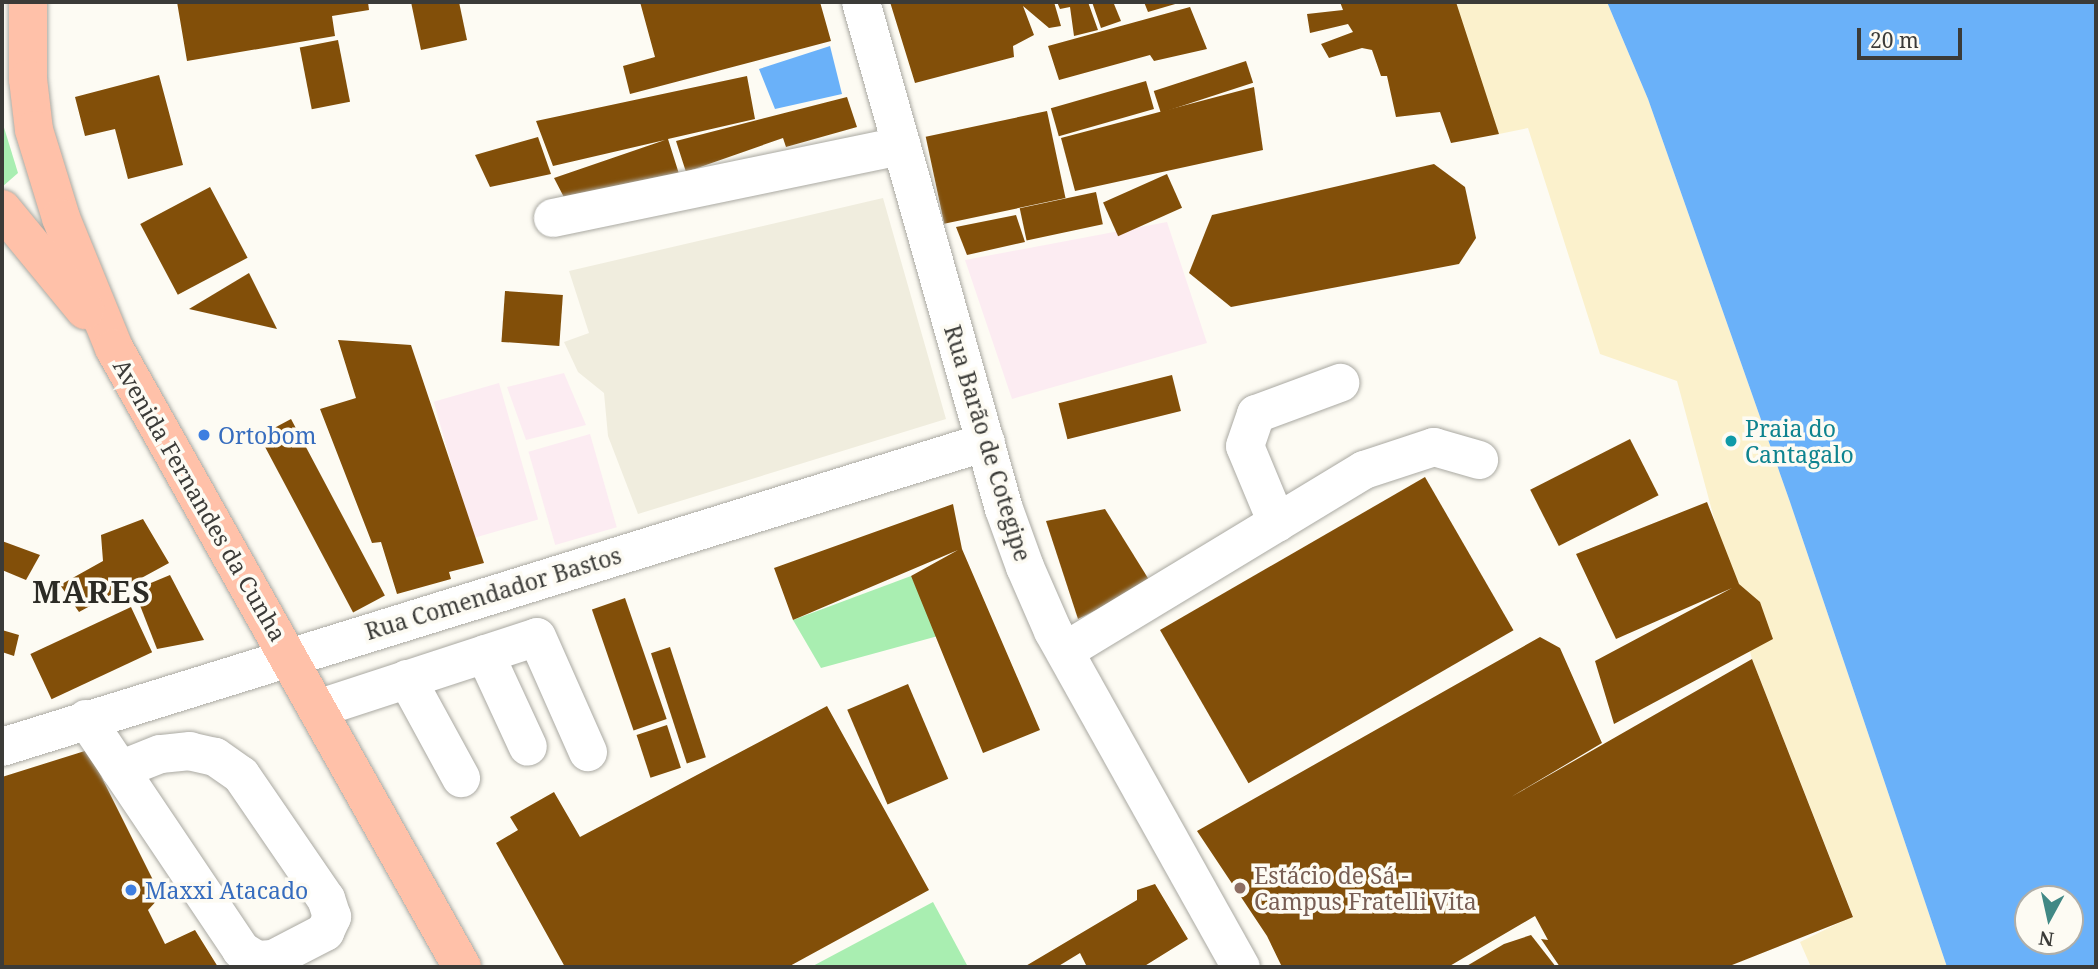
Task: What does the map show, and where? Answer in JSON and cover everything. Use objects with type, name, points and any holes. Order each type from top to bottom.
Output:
[{"type":"main road","name":"Avenida Fernandes da Cunha","points":[[28,2],[28,79],[34,130],[61,218],[114,348],[462,967]]},
{"type":"main road","points":[[2,209],[114,348]]},
{"type":"street","name":"Rua Barão de Cotegipe","points":[[861,2],[986,442],[1025,567],[1065,651],[1241,967]]},
{"type":"street","points":[[553,218],[902,146]]},
{"type":"street","points":[[1277,523],[1245,446],[1256,414],[1340,383]]},
{"type":"street","name":"Rua Comendador Bastos","points":[[2,747],[288,656],[986,442]]},
{"type":"street","points":[[1065,651],[1364,470],[1434,447],[1479,460]]},
{"type":"street","points":[[317,709],[531,638],[541,640],[588,752]]},
{"type":"street","points":[[485,654],[527,747]]},
{"type":"street","points":[[407,679],[461,778]]},
{"type":"street","points":[[86,719],[241,950],[257,960],[273,960],[325,932],[332,917],[327,899],[241,775],[215,757],[190,751],[160,754],[120,769]]},
{"type":"shaded area","points":[[883,198],[946,419],[638,514],[608,436],[604,393],[578,372],[564,342],[589,333],[569,271]]},
{"type":"shaded area","points":[[1167,222],[1207,343],[1012,399],[965,260]]},
{"type":"shaded area","points":[[564,373],[586,425],[526,440],[507,387]]},
{"type":"shaded area","points":[[499,383],[538,519],[473,538],[434,402]]},
{"type":"shaded area","points":[[590,434],[617,527],[555,545],[528,452]]},
{"type":"green space","points":[[2,121],[18,173],[2,187]]},
{"type":"green space","points":[[911,576],[938,636],[821,668],[793,620]]},
{"type":"green space","points":[[933,902],[968,967],[811,967]]},
{"type":"sand","name":"Praia do Cantagalo","points":[[1450,2],[1607,2],[1648,99],[1790,502],[1947,967],[1811,967],[1800,942],[1853,916],[1752,659],[1677,381],[1600,354],[1528,128],[1499,134]]},
{"type":"water","points":[[1607,2],[2096,2],[2096,967],[1947,967],[1790,502],[1648,99]]},
{"type":"water","points":[[830,46],[842,94],[775,109],[759,69]]},
{"type":"building","points":[[177,2],[368,2],[369,10],[332,16],[335,36],[187,61]]},
{"type":"building","points":[[411,2],[459,2],[467,40],[421,50]]},
{"type":"building","points":[[640,2],[820,2],[831,41],[630,94],[623,66],[655,57]]},
{"type":"building","points":[[890,2],[1054,2],[1061,26],[1049,28],[1023,6],[1034,35],[1013,46],[1014,57],[915,83]]},
{"type":"building","points":[[1057,2],[1088,2],[1098,30],[1074,36],[1070,7],[1060,9]]},
{"type":"building","points":[[1092,2],[1114,4],[1121,21],[1101,28]]},
{"type":"building","points":[[1144,2],[1182,2],[1148,12]]},
{"type":"building","points":[[1340,2],[1456,2],[1499,134],[1451,143],[1440,112],[1396,117],[1387,76],[1381,76],[1372,50],[1362,48],[1329,58],[1321,44],[1353,32],[1348,24],[1310,33],[1307,14],[1343,10]]},
{"type":"building","points":[[1190,7],[1207,49],[1154,61],[1150,55],[1059,80],[1048,46]]},
{"type":"building","points":[[338,40],[350,102],[312,109],[300,47]]},
{"type":"building","points":[[1246,61],[1253,83],[1161,113],[1154,91]]},
{"type":"building","points":[[159,75],[183,165],[128,179],[115,129],[85,136],[75,97]]},
{"type":"building","points":[[747,76],[755,119],[668,139],[680,177],[568,205],[554,178],[665,140],[553,166],[536,121]]},
{"type":"building","points":[[1146,81],[1154,109],[1059,136],[1051,108]]},
{"type":"building","points":[[1254,87],[1263,150],[1075,191],[1061,138]]},
{"type":"building","points":[[847,97],[857,127],[786,147],[783,138],[686,172],[676,141]]},
{"type":"building","points":[[1047,111],[1066,198],[944,224],[926,137]]},
{"type":"building","points":[[538,137],[551,174],[490,187],[475,155]]},
{"type":"building","points":[[1434,164],[1465,187],[1476,238],[1459,264],[1231,307],[1189,273],[1212,215]]},
{"type":"building","points":[[1167,174],[1182,208],[1118,236],[1103,202]]},
{"type":"building","points":[[210,187],[248,258],[178,295],[140,224]]},
{"type":"building","points":[[1096,192],[1103,224],[1027,240],[1020,208]]},
{"type":"building","points":[[1016,215],[1025,242],[967,255],[956,227]]},
{"type":"building","points":[[249,273],[277,329],[189,309]]},
{"type":"building","points":[[505,291],[563,295],[559,346],[501,342]]},
{"type":"building","points":[[338,340],[411,345],[484,563],[449,572],[451,579],[397,594],[381,542],[372,543],[320,409],[356,398]]},
{"type":"building","points":[[1172,375],[1181,411],[1067,439],[1058,403]]},
{"type":"building","points":[[291,419],[385,596],[353,612],[259,436]]},
{"type":"building","points":[[1630,439],[1659,495],[1559,546],[1530,490]]},
{"type":"building","points":[[1425,477],[1514,630],[1248,783],[1160,630]]},
{"type":"building","points":[[1707,502],[1739,584],[1760,602],[1773,639],[1614,724],[1595,661],[1732,588],[1616,639],[1576,554]]},
{"type":"building","points":[[953,504],[962,549],[1040,730],[983,753],[911,576],[958,550],[793,620],[774,568]]},
{"type":"building","points":[[1105,509],[1151,583],[1078,619],[1046,521]]},
{"type":"building","points":[[143,519],[169,563],[79,612],[60,585],[103,561],[101,535]]},
{"type":"building","points":[[2,541],[40,555],[26,580],[2,570]]},
{"type":"building","points":[[170,575],[204,640],[157,649],[134,590]]},
{"type":"building","points":[[625,598],[667,719],[634,730],[592,609]]},
{"type":"building","points":[[131,607],[152,652],[52,699],[30,654]]},
{"type":"building","points":[[2,630],[19,635],[14,656],[2,652]]},
{"type":"building","points":[[1540,637],[1560,648],[1602,743],[1511,797],[1752,659],[1853,917],[1727,967],[1560,967],[1541,939],[1548,940],[1535,916],[1448,967],[1282,967],[1267,936],[1197,831]]},
{"type":"building","points":[[670,647],[706,757],[687,764],[651,653]]},
{"type":"building","points":[[908,684],[948,779],[887,805],[847,710]]},
{"type":"building","points":[[827,706],[929,890],[788,967],[565,967],[496,843],[518,830],[510,817],[554,792],[580,837]]},
{"type":"building","points":[[667,725],[681,768],[650,778],[637,735]]},
{"type":"building","points":[[88,750],[161,896],[148,910],[165,944],[195,930],[218,967],[2,967],[2,777]]},
{"type":"building","points":[[1155,884],[1188,939],[1143,967],[1087,967],[1080,953],[1057,967],[1024,967],[1137,900],[1137,890]]},
{"type":"building","points":[[1531,935],[1556,967],[1465,967],[1504,944]]},
{"type":"place","name":"Ortobom","points":[[204,435]]},
{"type":"place","name":"Praia do Cantagalo","points":[[1731,441]]},
{"type":"place","name":"Estácio de Sá - Campus Fratelli Vita","points":[[1240,888]]},
{"type":"place","name":"Maxxi Atacado","points":[[131,890]]},
{"type":"district","name":"MARES","points":[[92,592]]}]
